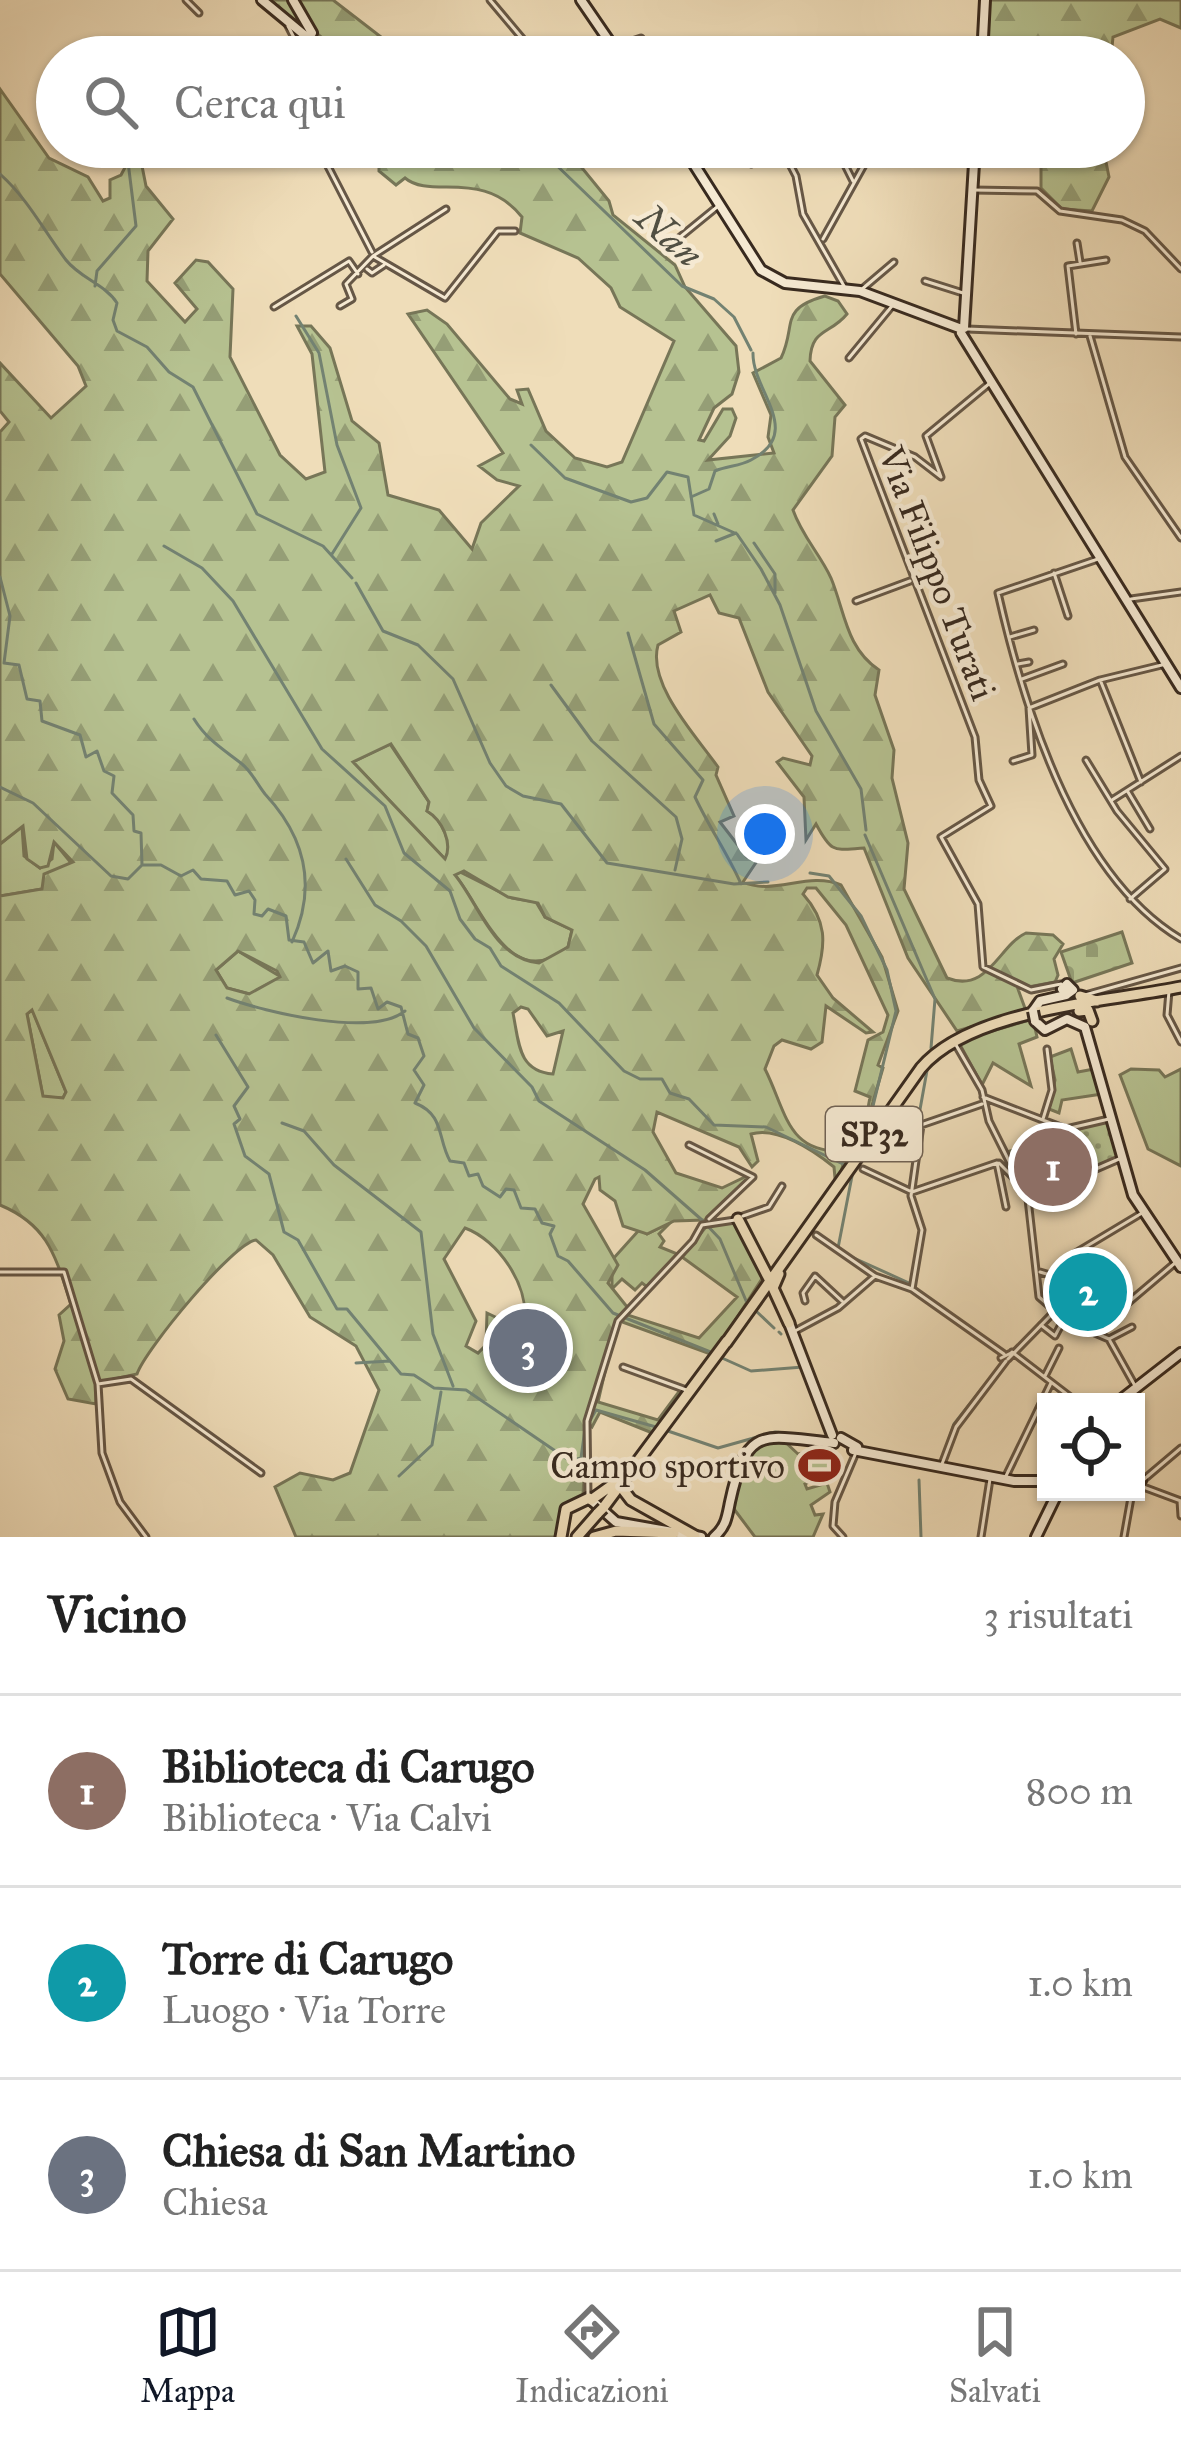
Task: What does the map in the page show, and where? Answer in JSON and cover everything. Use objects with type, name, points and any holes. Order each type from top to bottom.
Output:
[{"type":"main road","points":[[1039,1016],[1175,988]]},
{"type":"main road","points":[[955,1040],[1070,1006],[1067,992],[1115,1001]]},
{"type":"main road","points":[[1089,1026],[1098,1009],[1115,1001]]},
{"type":"main road","points":[[1039,1016],[1085,1010],[1089,1026]]},
{"type":"main road","name":"SP32","points":[[577,1537],[621,1486],[811,1232],[920,1068],[955,1040]]},
{"type":"main road","points":[[738,1219],[774,1276],[773,1286],[791,1327]]},
{"type":"main road","name":"SP32","points":[[720,1351],[792,1247],[811,1232]]},
{"type":"main road","points":[[764,1262],[776,1263],[792,1247]]},
{"type":"main road","points":[[749,1314],[766,1297],[778,1301]]},
{"type":"main road","points":[[561,1537],[566,1508],[619,1481],[662,1432]]},
{"type":"main road","points":[[621,1486],[631,1500],[690,1536]]},
{"type":"main road","points":[[655,1526],[657,1514]]},
{"type":"main road","points":[[594,1537],[616,1531],[690,1536]]},
{"type":"street","points":[[186,0],[199,13]]},
{"type":"street","points":[[262,0],[311,36],[293,0]]},
{"type":"street","points":[[490,0],[520,36]]},
{"type":"street","points":[[581,0],[605,36]]},
{"type":"street","points":[[983,36],[985,0]]},
{"type":"street","points":[[280,15],[292,36]]},
{"type":"street","points":[[329,168],[373,256],[445,298],[498,231],[515,231]]},
{"type":"street","points":[[695,168],[761,270],[785,283],[860,291],[963,328],[1181,337]]},
{"type":"street","points":[[792,168],[803,214],[823,241],[844,288]]},
{"type":"street","points":[[847,168],[854,182]]},
{"type":"street","points":[[823,241],[862,168]]},
{"type":"street","points":[[974,168],[963,328],[968,343],[1181,688]]},
{"type":"street","points":[[972,190],[1037,191],[1060,211],[1122,220],[1145,231],[1181,269]]},
{"type":"street","points":[[679,238],[718,206]]},
{"type":"street","points":[[346,284],[373,256],[446,209]]},
{"type":"street","points":[[1077,243],[1080,264]]},
{"type":"street","points":[[1076,336],[1068,266],[1106,260]]},
{"type":"street","points":[[274,307],[349,261],[358,274]]},
{"type":"street","points":[[860,291],[894,262]]},
{"type":"street","points":[[366,267],[372,273],[386,264]]},
{"type":"street","points":[[337,268],[352,299],[340,306]]},
{"type":"street","points":[[926,280],[965,294]]},
{"type":"street","points":[[849,358],[893,305]]},
{"type":"street","points":[[1090,336],[1126,457],[1181,538]]},
{"type":"street","name":"Via Filippo Turati","points":[[991,382],[926,436],[941,476],[915,457],[861,438],[975,737],[979,781],[992,807],[941,839],[978,904],[983,967],[1031,990],[1067,992]]},
{"type":"street","points":[[1104,558],[998,593],[1029,708],[1050,761],[1102,862],[1129,900],[1181,939]]},
{"type":"street","points":[[1054,571],[1068,616]]},
{"type":"street","points":[[856,601],[912,580]]},
{"type":"street","points":[[1129,599],[1181,592]]},
{"type":"street","points":[[1008,637],[1034,630]]},
{"type":"street","points":[[1016,664],[1029,662]]},
{"type":"street","points":[[1020,680],[1063,664]]},
{"type":"street","points":[[1029,708],[1100,680],[1167,664]]},
{"type":"street","points":[[1100,680],[1141,782]]},
{"type":"street","points":[[1013,761],[1032,754],[1029,708]]},
{"type":"street","points":[[1109,801],[1181,757]]},
{"type":"street","points":[[1086,760],[1109,801],[1165,868],[1129,900]]},
{"type":"street","points":[[1127,791],[1150,830]]},
{"type":"street","points":[[1067,992],[1181,968]]},
{"type":"street","points":[[1175,988],[1168,1015],[1181,1042]]},
{"type":"street","points":[[1039,1016],[1046,1030],[1075,1019],[1089,1026],[1122,1158],[1143,1212],[1179,1264],[1085,1330]]},
{"type":"street","points":[[955,1040],[1028,1199],[1028,1237],[1040,1271],[1037,1292],[1053,1312],[1109,1339],[1134,1384]]},
{"type":"street","points":[[1042,1120],[1053,1086],[1046,1049]]},
{"type":"street","points":[[912,1289],[922,1229],[912,1192],[921,1125],[944,1121],[983,1100],[1068,1129],[1111,1118]]},
{"type":"street","points":[[689,1145],[753,1177],[623,1316],[587,1423],[590,1499],[616,1522],[690,1536],[716,1536],[725,1525],[747,1448],[776,1438],[845,1444],[1005,1480],[1037,1481]]},
{"type":"street","points":[[1028,1199],[1122,1158]]},
{"type":"street","points":[[998,1163],[1020,1182]]},
{"type":"street","points":[[863,1169],[912,1192],[998,1163]]},
{"type":"street","points":[[998,1163],[1006,1207]]},
{"type":"street","points":[[708,1220],[722,1224],[769,1207],[782,1186]]},
{"type":"street","points":[[1067,1258],[1143,1212]]},
{"type":"street","points":[[811,1232],[875,1276],[912,1289],[1004,1358]]},
{"type":"street","points":[[1040,1271],[1050,1275],[1054,1284]]},
{"type":"street","points":[[0,1272],[64,1272],[98,1384],[102,1453],[120,1502],[146,1537]]},
{"type":"street","points":[[805,1301],[803,1293],[815,1276],[844,1304]]},
{"type":"street","points":[[843,1537],[833,1526],[832,1512],[845,1444],[791,1327],[844,1304],[875,1276]]},
{"type":"street","points":[[1105,1308],[1115,1313]]},
{"type":"street","points":[[945,1463],[956,1427],[1004,1358],[1053,1312]]},
{"type":"street","points":[[1040,1324],[1055,1336],[1064,1319]]},
{"type":"street","points":[[1109,1339],[1132,1328]]},
{"type":"street","points":[[1044,1378],[1059,1348]]},
{"type":"street","points":[[1012,1352],[1065,1393]]},
{"type":"street","points":[[1126,1393],[1181,1353]]},
{"type":"street","points":[[623,1367],[691,1391]]},
{"type":"street","points":[[98,1384],[131,1378],[261,1473]]},
{"type":"street","points":[[1005,1480],[1051,1383]]},
{"type":"street","points":[[1145,1478],[1181,1448]]},
{"type":"street","points":[[981,1537],[990,1476]]},
{"type":"street","points":[[1145,1485],[1180,1500],[1181,1516]]},
{"type":"street","points":[[1036,1537],[1054,1501]]},
{"type":"street","points":[[1124,1537],[1134,1501]]},
{"type":"green space","points":[[271,0],[333,0],[380,36],[320,36],[314,31],[308,34]]},
{"type":"green space","points":[[986,0],[1181,0],[1181,28],[1160,19],[1116,36],[985,36]]},
{"type":"green space","points":[[0,89],[36,140],[36,168],[70,168],[88,177],[103,201],[110,198],[110,180],[125,168],[142,168],[146,186],[173,219],[148,251],[147,281],[185,322],[197,309],[175,283],[196,260],[208,262],[233,289],[230,357],[280,455],[306,479],[325,472],[312,354],[297,326],[311,326],[330,348],[352,421],[379,443],[388,495],[439,510],[472,549],[481,523],[519,486],[497,480],[479,466],[503,453],[408,314],[427,310],[447,324],[510,399],[522,404],[517,390],[528,389],[546,431],[575,458],[607,467],[622,462],[674,341],[620,307],[611,288],[578,258],[520,233],[522,217],[507,202],[475,189],[416,184],[405,178],[396,185],[379,168],[582,168],[609,201],[613,215],[675,265],[685,287],[736,346],[739,372],[732,394],[714,408],[699,440],[704,441],[723,409],[732,409],[736,418],[730,436],[708,460],[774,453],[768,437],[771,415],[753,373],[781,358],[791,319],[810,301],[825,296],[838,301],[847,314],[818,337],[811,350],[810,361],[845,405],[835,417],[832,456],[793,510],[831,578],[853,640],[879,670],[875,695],[894,750],[892,778],[908,843],[904,889],[947,978],[961,981],[983,974],[1026,933],[1053,935],[1063,944],[1054,959],[1058,975],[1055,982],[1018,989],[1026,1011],[957,1031],[908,958],[864,848],[835,848],[816,824],[806,840],[804,797],[777,762],[783,758],[810,765],[812,756],[768,692],[739,618],[719,613],[710,595],[674,611],[681,632],[658,645],[660,676],[676,709],[718,767],[716,775],[734,816],[720,822],[747,857],[759,858],[743,882],[767,886],[829,881],[841,885],[882,957],[898,1011],[878,1065],[883,1068],[863,1136],[870,1097],[855,1091],[868,1040],[883,1032],[888,1015],[846,925],[816,888],[807,888],[803,894],[817,914],[822,933],[817,975],[833,998],[873,1032],[866,1033],[826,1006],[822,1042],[811,1049],[782,1040],[774,1046],[765,1069],[800,1138],[812,1146],[847,1151],[840,1175],[835,1178],[834,1167],[805,1147],[761,1132],[751,1134],[758,1161],[752,1167],[739,1147],[657,1112],[653,1132],[676,1173],[722,1188],[747,1176],[746,1186],[705,1220],[674,1221],[647,1234],[623,1226],[615,1201],[600,1190],[599,1177],[595,1179],[583,1204],[618,1265],[608,1283],[628,1308],[618,1320],[628,1315],[699,1338],[737,1297],[682,1257],[709,1223],[737,1223],[765,1274],[713,1355],[617,1320],[598,1402],[658,1420],[681,1389],[686,1393],[650,1442],[650,1432],[600,1412],[592,1427],[587,1423],[583,1495],[569,1503],[560,1537],[296,1537],[275,1487],[300,1473],[333,1480],[350,1473],[379,1390],[356,1346],[310,1317],[273,1255],[256,1240],[229,1259],[191,1299],[137,1374],[96,1383],[96,1404],[68,1399],[55,1369],[64,1341],[59,1315],[71,1304],[60,1271],[39,1232],[0,1205],[0,896],[42,889],[44,874],[73,862],[54,842],[48,866],[40,868],[27,859],[23,826],[0,844],[0,432],[9,422],[0,411],[0,363],[51,418],[86,386],[78,366],[0,274]],"holes":[[[391,744],[429,802],[427,811],[445,832],[445,859],[353,762]],[[464,871],[508,897],[538,903],[545,917],[572,930],[568,947],[539,963],[510,952],[455,875]],[[238,951],[280,977],[249,994],[227,988],[216,970]],[[521,1007],[528,1009],[547,1036],[563,1031],[553,1074],[533,1067],[519,1045],[513,1013]],[[32,1010],[66,1092],[63,1098],[43,1096],[27,1014]],[[465,1228],[489,1243],[517,1280],[524,1322],[516,1327],[487,1313],[486,1345],[478,1353],[466,1346],[476,1321],[444,1259]]]},
{"type":"green space","points":[[1041,168],[1107,168],[1109,177],[1092,211],[1062,209],[1041,188]]},
{"type":"green space","points":[[390,744],[429,802],[427,811],[445,833],[445,859],[353,762]]},
{"type":"green space","points":[[22,826],[24,856],[40,868],[52,859],[54,842],[72,864],[42,889],[0,896],[0,844]]},
{"type":"green space","points":[[460,872],[512,898],[536,902],[545,917],[572,930],[568,947],[548,959],[530,961],[515,954],[488,925],[455,875]]},
{"type":"green space","points":[[1122,932],[1132,963],[1072,983],[1061,952]]},
{"type":"green space","points":[[238,951],[281,977],[250,994],[227,988],[216,970]]},
{"type":"green space","points":[[32,1009],[66,1092],[63,1098],[43,1097],[27,1014]]},
{"type":"green space","points":[[1033,1019],[1037,1037],[1019,1044],[1031,1086],[993,1063],[982,1085],[958,1041]]},
{"type":"green space","points":[[1071,1049],[1078,1072],[1094,1069],[1102,1094],[1062,1100],[1059,1113],[1049,1109],[1055,1080],[1050,1057]]},
{"type":"green space","points":[[1131,1069],[1159,1070],[1165,1077],[1181,1069],[1181,1166],[1148,1149],[1120,1075]]},
{"type":"green space","points":[[1107,1120],[1118,1157],[1029,1195],[1018,1163],[1007,1152]]},
{"type":"green space","points":[[671,1222],[659,1234],[664,1241],[660,1247],[680,1255],[650,1289],[642,1283],[635,1290],[622,1279],[612,1289],[612,1260],[640,1229],[647,1234]]},
{"type":"green space","points":[[783,1440],[798,1454],[828,1448],[838,1469],[805,1484],[807,1489],[827,1483],[830,1492],[811,1505],[815,1515],[823,1514],[813,1537],[755,1537],[734,1509],[742,1463],[750,1449]]},
{"type":"waterway","points":[[95,286],[97,271],[136,226],[129,168]]},
{"type":"waterway","name":"Nan","points":[[559,168],[682,286],[714,299],[734,317],[751,350]]},
{"type":"waterway","points":[[0,174],[66,260],[117,303],[113,320],[117,331],[147,347],[169,372],[193,387],[257,514],[323,546],[352,578]]},
{"type":"waterway","points":[[296,316],[319,353],[337,445],[361,508],[332,554]]},
{"type":"waterway","name":"Nan","points":[[691,497],[709,489],[715,471],[751,460],[774,437],[772,410],[753,353]]},
{"type":"waterway","points":[[531,445],[565,478],[631,502],[647,498],[667,472],[688,477],[694,515],[737,534],[780,605],[816,711],[861,789],[866,830]]},
{"type":"waterway","points":[[714,514],[718,524]]},
{"type":"waterway","points":[[716,541],[736,533]]},
{"type":"waterway","points":[[754,543],[775,574],[775,593]]},
{"type":"waterway","points":[[164,546],[202,568],[233,601],[322,749],[385,806],[404,853],[450,891],[460,919],[501,966],[559,1003],[624,1071],[640,1079],[662,1079],[670,1093],[689,1099],[714,1125],[766,1127],[847,1166],[866,1135],[896,1011],[887,970],[861,916],[829,876],[810,873]]},
{"type":"waterway","points":[[0,577],[10,616],[4,663],[19,665],[27,699],[40,701],[42,721],[80,735],[86,757],[97,751],[104,771],[114,776],[112,793],[133,815],[134,831],[141,833],[142,865],[161,865],[181,876],[193,870],[201,879],[227,881],[235,895],[249,891],[255,900],[254,914],[262,916],[268,909],[286,916],[289,940],[304,942],[313,963],[328,951],[331,971],[345,966],[358,972],[358,989],[371,988],[378,1009],[387,1002],[401,1007],[408,1034],[418,1038],[424,1056],[414,1070],[424,1085],[415,1103],[436,1121],[450,1161],[464,1163],[469,1176],[478,1174],[483,1186],[500,1197],[506,1189],[514,1190],[521,1208],[535,1209],[542,1223],[554,1226],[550,1234],[558,1256],[568,1261],[613,1313],[713,1353]]},
{"type":"waterway","points":[[356,583],[383,631],[418,645],[453,679],[490,763],[506,786],[523,796],[561,804],[607,863],[734,884],[768,882]]},
{"type":"waterway","points":[[628,633],[654,724],[703,780],[695,797],[741,884]]},
{"type":"waterway","points":[[551,685],[592,741],[676,817],[682,839],[675,870]]},
{"type":"waterway","points":[[194,719],[249,771],[298,846],[304,902],[292,942]]},
{"type":"waterway","points":[[0,787],[33,803],[111,876],[128,879],[142,865]]},
{"type":"waterway","points":[[865,835],[935,999],[931,1048]]},
{"type":"waterway","points":[[346,859],[375,905],[401,921],[426,946],[474,1028],[532,1087],[539,1101],[645,1170],[720,1239],[747,1303]]},
{"type":"waterway","points":[[227,998],[266,1010],[344,1022],[389,1019],[405,1011]]},
{"type":"waterway","points":[[216,1035],[248,1087],[234,1106],[240,1119],[234,1124],[245,1156],[269,1174],[284,1232],[298,1240],[337,1309],[347,1309],[390,1361],[356,1363]]},
{"type":"waterway","points":[[919,1115],[928,1065]]},
{"type":"waterway","points":[[282,1123],[304,1131],[334,1165],[421,1232],[433,1334],[453,1386]]},
{"type":"waterway","points":[[838,1248],[853,1171]]},
{"type":"waterway","points":[[845,1254],[909,1283]]},
{"type":"waterway","points":[[756,1311],[774,1328]]},
{"type":"waterway","points":[[981,1336],[1004,1352]]},
{"type":"waterway","points":[[722,1358],[751,1371],[803,1367]]},
{"type":"waterway","points":[[390,1361],[401,1374],[414,1375],[434,1388],[466,1390],[570,1461],[581,1458],[585,1429],[596,1410],[656,1427]]},
{"type":"waterway","points":[[945,1451],[954,1424],[983,1387]]},
{"type":"waterway","points":[[399,1476],[432,1445],[441,1392]]},
{"type":"waterway","points":[[665,1430],[718,1448],[775,1432],[826,1438]]},
{"type":"waterway","points":[[919,1480],[921,1537]]},
{"type":"place","name":"Biblioteca di Carugo","points":[[1053,1167]]},
{"type":"place","name":"Torre di Carugo","points":[[1088,1292]]},
{"type":"place","name":"Chiesa di San Martino","points":[[528,1348]]},
{"type":"place","name":"Campo sportivo","points":[[819,1465]]}]
